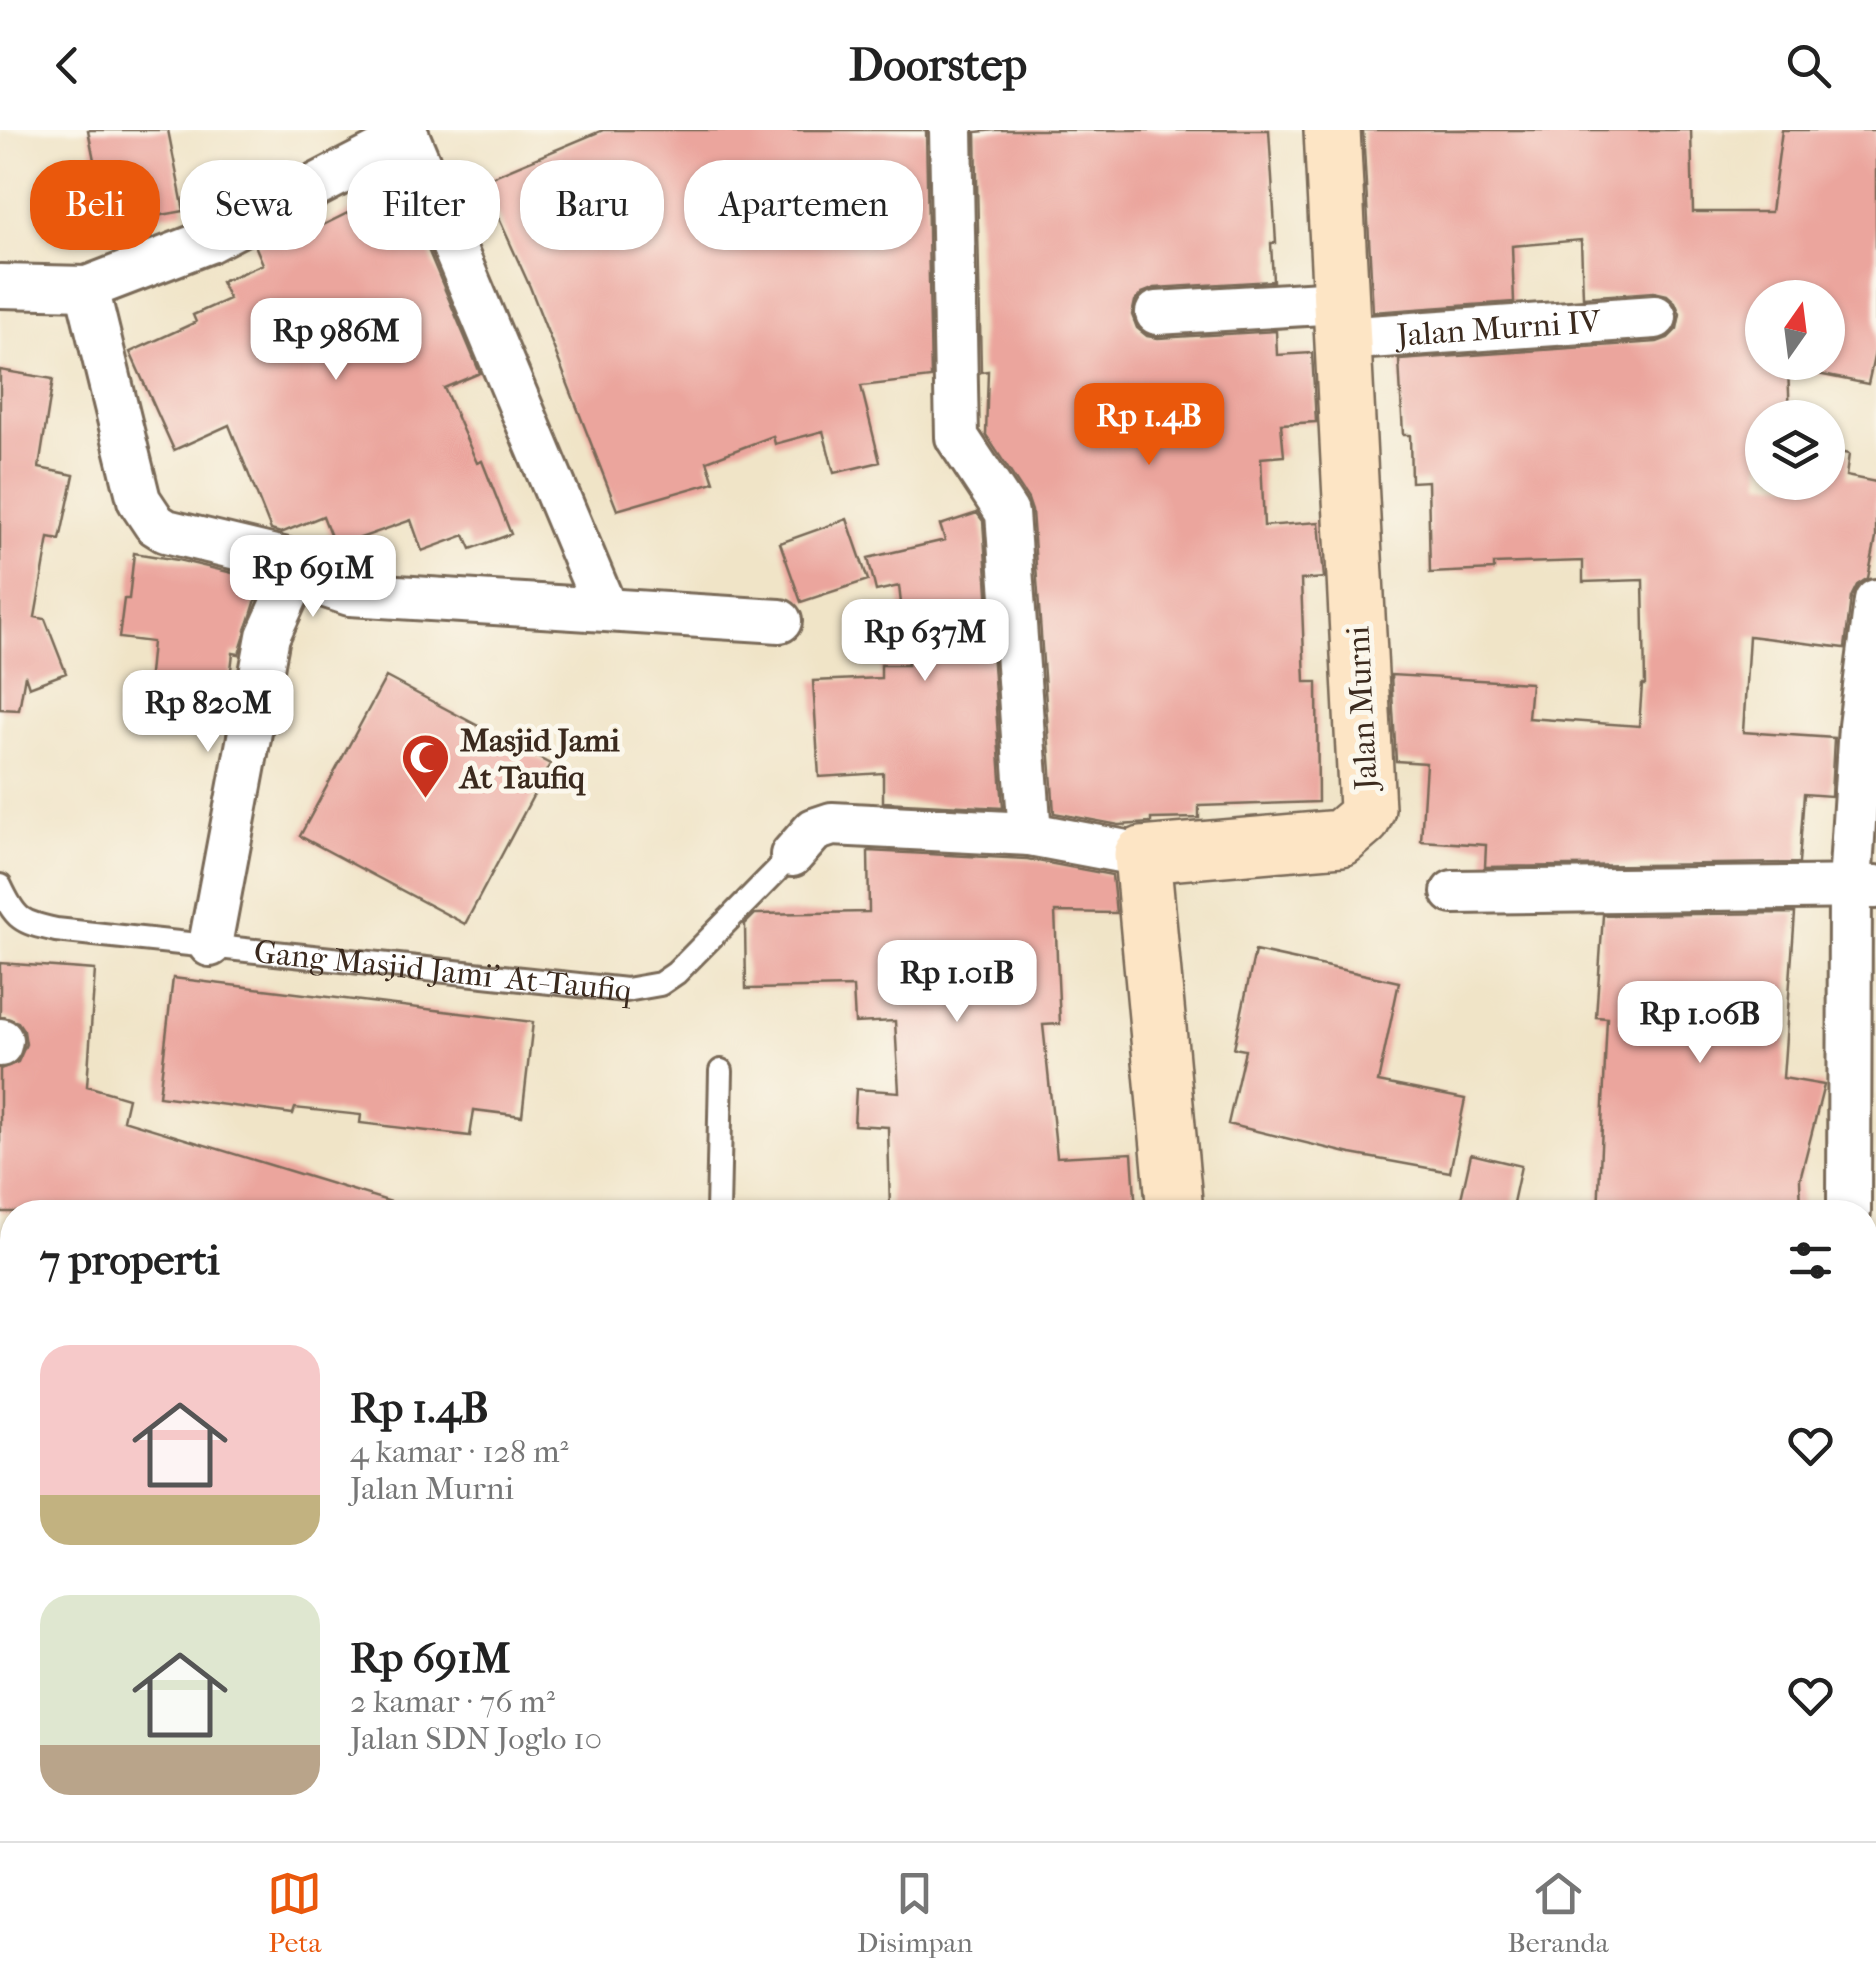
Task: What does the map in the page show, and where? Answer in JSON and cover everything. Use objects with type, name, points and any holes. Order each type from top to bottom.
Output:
[{"type":"street","points":[[952,130],[957,438],[1007,514],[1030,834]]},
{"type":"street","name":"Jalan Murni","points":[[1142,855],[1341,838],[1362,820],[1367,810],[1332,130]]},
{"type":"street","points":[[0,286],[87,288],[208,242],[406,134],[605,608]]},
{"type":"street","points":[[87,288],[139,500],[155,524],[178,536],[286,560],[337,591],[350,594],[780,620]]},
{"type":"street","name":"Jalan Murni IV","points":[[1157,312],[1340,320],[1655,318]]},
{"type":"street","points":[[210,945],[268,636],[288,592],[304,572]]},
{"type":"street","points":[[1850,1200],[1863,886],[1860,726],[1876,601]]},
{"type":"street","name":"Gang Masjid Jami' At-Taufiq","points":[[792,854],[814,830],[832,824],[1030,834],[1142,855]]},
{"type":"street","points":[[1142,855],[1173,1200]]},
{"type":"street","points":[[1453,892],[1863,886]]},
{"type":"lane","name":"Gang Masjid Jami' At-Taufiq","points":[[0,886],[14,914],[24,922],[56,930],[626,990],[660,984],[676,972],[792,854]]},
{"type":"lane","points":[[718,1200],[721,1071]]},
{"type":"building","points":[[88,130],[168,130],[180,191],[180,212],[160,215],[160,160],[94,160]]},
{"type":"building","points":[[603,130],[926,130],[931,378],[861,386],[880,462],[834,473],[823,431],[775,444],[773,436],[707,461],[714,482],[617,510],[500,221],[500,173],[520,165],[520,250],[664,250],[664,160],[532,160]]},
{"type":"building","points":[[1269,130],[1276,243],[1271,243],[1273,281],[1155,288],[1135,301],[1132,315],[1137,328],[1147,336],[1276,331],[1277,355],[1312,353],[1316,422],[1281,424],[1284,456],[1261,458],[1264,526],[1319,522],[1324,578],[1301,580],[1305,682],[1317,682],[1318,802],[1199,806],[1199,818],[1151,819],[1151,823],[1119,825],[1054,813],[1032,511],[986,435],[988,371],[981,372],[976,132]]},
{"type":"building","points":[[1363,130],[1691,130],[1693,212],[1771,212],[1782,130],[1876,130],[1876,348],[1868,384],[1845,379],[1845,280],[1745,280],[1745,380],[1788,380],[1789,400],[1745,400],[1745,500],[1845,500],[1845,453],[1849,454],[1846,476],[1876,482],[1876,538],[1868,578],[1857,585],[1851,597],[1845,648],[1749,636],[1743,732],[1834,738],[1831,796],[1804,794],[1799,863],[1485,867],[1486,845],[1421,841],[1426,763],[1396,761],[1391,675],[1531,683],[1528,718],[1639,726],[1645,685],[1643,580],[1583,582],[1583,561],[1494,564],[1494,570],[1430,573],[1428,481],[1411,482],[1410,435],[1403,435],[1399,360],[1657,342],[1677,329],[1680,314],[1667,295],[1654,292],[1583,297],[1581,240],[1512,246],[1514,302],[1373,312]]},
{"type":"building","points":[[347,213],[347,250],[428,250],[480,373],[444,388],[477,463],[482,461],[511,534],[471,549],[465,535],[422,551],[411,520],[335,547],[323,516],[281,533],[271,530],[229,425],[174,450],[130,352],[196,322],[193,315],[229,299],[221,282],[263,264],[257,250],[327,250],[327,223]]},
{"type":"building","points":[[0,370],[53,379],[39,468],[74,475],[60,540],[49,538],[35,617],[45,619],[66,673],[29,687],[25,675],[19,710],[0,709]]},
{"type":"building","points":[[977,513],[983,521],[1003,808],[883,802],[883,773],[819,777],[813,681],[881,678],[881,665],[908,665],[899,586],[876,591],[868,558],[945,540],[940,525]]},
{"type":"building","points":[[847,519],[868,580],[801,602],[780,543]]},
{"type":"building","points":[[134,553],[262,580],[239,654],[233,653],[224,728],[145,718],[152,642],[119,638],[124,599],[129,599]]},
{"type":"building","name":"Masjid Jami At Taufiq","points":[[386,677],[550,764],[465,924],[300,836]]},
{"type":"building","points":[[868,851],[1027,859],[1112,875],[1116,913],[1055,912],[1060,1024],[1043,1025],[1057,1157],[1132,1153],[1135,1200],[890,1200],[888,1127],[854,1125],[856,1089],[899,1092],[895,1021],[855,1023],[853,987],[746,989],[745,924],[755,914],[869,912]]},
{"type":"building","points":[[1795,913],[1783,1078],[1824,1085],[1800,1179],[1801,1200],[1599,1200],[1607,1018],[1596,1017],[1603,915]]},
{"type":"building","points":[[1255,951],[1399,982],[1378,1082],[1465,1099],[1450,1172],[1351,1154],[1228,1124],[1245,1050],[1234,1048]]},
{"type":"building","points":[[0,963],[95,970],[87,1086],[128,1098],[123,1120],[385,1200],[0,1200],[0,1069],[18,1062],[26,1044],[18,1022],[0,1016]]},
{"type":"building","points":[[173,978],[533,1022],[522,1116],[474,1110],[470,1136],[360,1123],[361,1115],[295,1108],[293,1114],[159,1096]]},
{"type":"building","points":[[1471,1154],[1521,1166],[1514,1200],[1461,1200]]},
{"type":"place","name":"Masjid Jami At Taufiq","points":[[425,800]]}]
